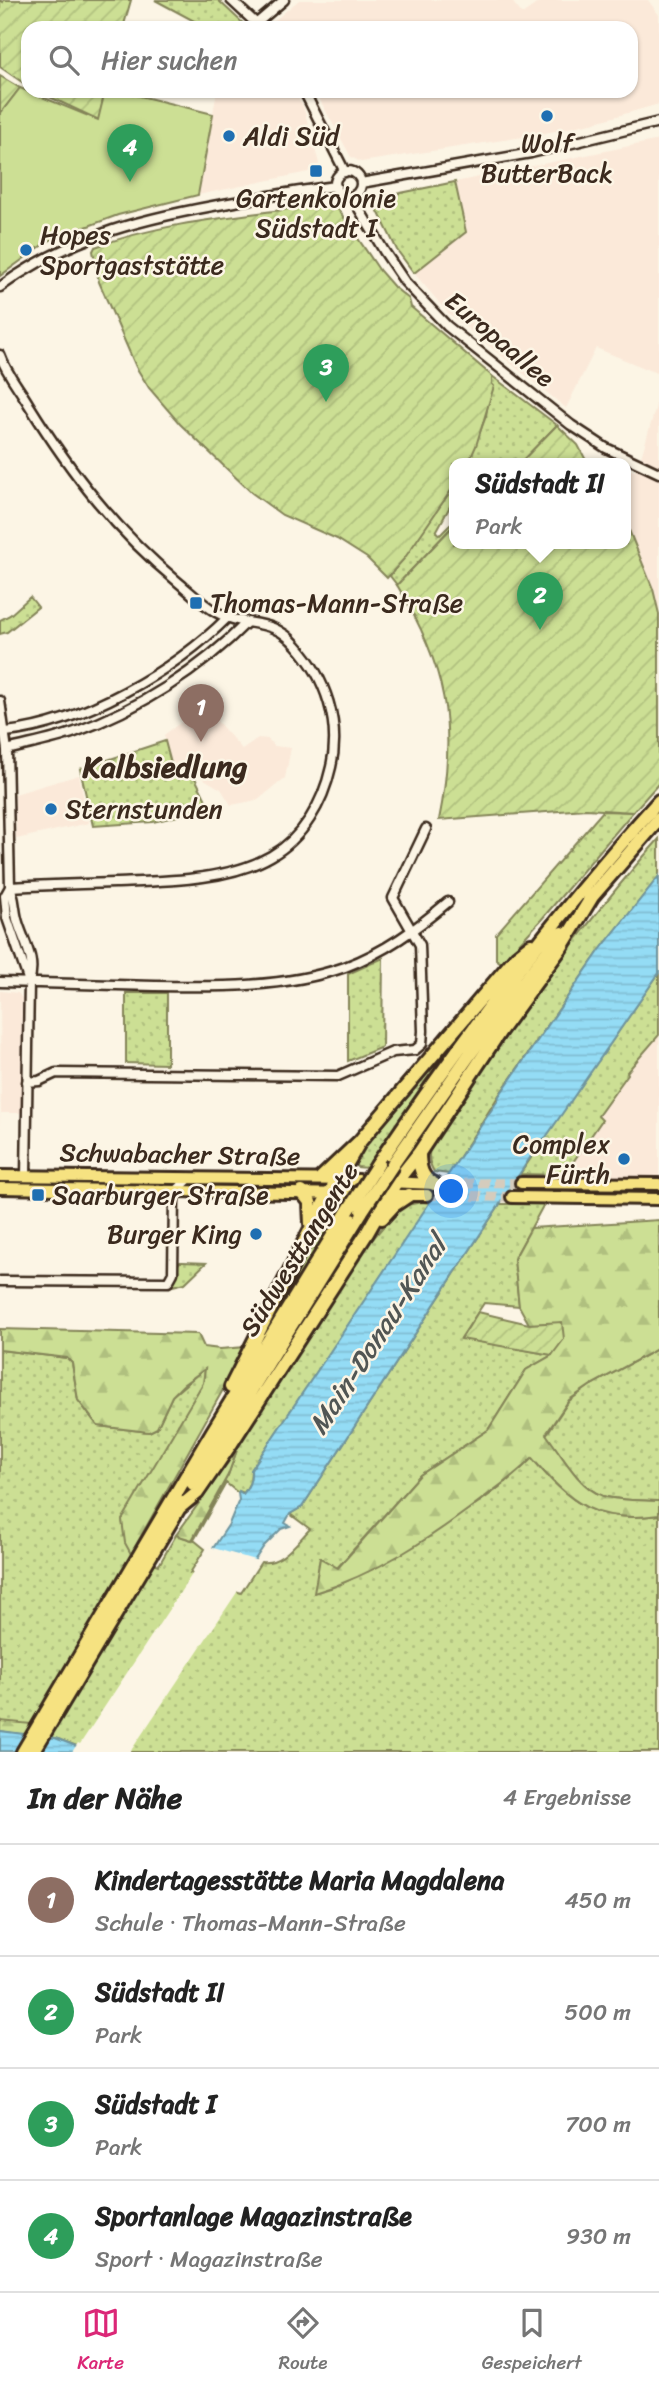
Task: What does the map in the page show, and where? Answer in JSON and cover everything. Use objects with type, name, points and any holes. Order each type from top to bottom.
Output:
[{"type":"highway","name":"Südwesttangente","points":[[33,1752],[144,1557],[192,1466],[378,1164],[482,1015],[547,931],[659,801]]},
{"type":"highway","name":"Südwesttangente","points":[[23,1752],[393,1164],[491,1024],[593,895],[659,819]]},
{"type":"highway","points":[[179,1508],[197,1493],[367,1233],[388,1188],[419,1153],[500,1031],[560,949],[593,895]]},
{"type":"highway","points":[[321,1178],[360,1141],[517,956],[547,931]]},
{"type":"highway","points":[[192,1466],[208,1428],[237,1377],[311,1228],[360,1141]]},
{"type":"highway","points":[[419,1153],[422,1173],[434,1184]]},
{"type":"highway","points":[[302,1192],[310,1202],[311,1228]]},
{"type":"highway","points":[[367,1233],[394,1205],[409,1195]]},
{"type":"main road","name":"Schwabacher Straße","points":[[0,1176],[359,1180]]},
{"type":"main road","points":[[388,1188],[434,1184]]},
{"type":"main road","points":[[521,1184],[659,1184]]},
{"type":"main road","name":"Schwabacher Straße","points":[[0,1188],[349,1194]]},
{"type":"main road","points":[[388,1188],[409,1195],[427,1195]]},
{"type":"main road","points":[[512,1197],[659,1199]]},
{"type":"street","points":[[231,0],[255,21]]},
{"type":"street","points":[[263,21],[284,0]]},
{"type":"street","points":[[308,98],[345,172]]},
{"type":"street","points":[[361,183],[531,153],[659,122]]},
{"type":"street","points":[[345,172],[357,175],[361,183],[359,191],[352,197],[340,194],[336,186],[339,176],[345,172]]},
{"type":"street","points":[[0,287],[38,261],[85,239],[161,215],[336,186]]},
{"type":"street","name":"Europaallee","points":[[352,197],[405,282],[447,326],[571,425],[606,448],[627,458]]},
{"type":"street","points":[[0,355],[50,439],[80,482],[114,523],[160,567],[214,611],[247,622],[270,625],[295,643],[320,678],[327,694],[334,754],[327,785],[317,807],[296,837],[270,857],[239,870],[158,881],[10,887]]},
{"type":"street","name":"Europaallee","points":[[631,460],[659,473]]},
{"type":"street","points":[[6,732],[35,727],[77,714],[122,694],[187,653],[228,617]]},
{"type":"street","points":[[8,750],[74,732],[149,697],[195,668],[247,622]]},
{"type":"street","points":[[0,701],[8,750],[10,887],[5,896],[7,918],[29,982],[26,1176]]},
{"type":"street","points":[[27,1082],[39,1081],[55,1073],[338,1076],[393,1052],[415,1050],[422,1044],[419,945],[393,898],[426,829]]},
{"type":"street","points":[[0,982],[209,987],[272,982],[344,967],[413,932],[448,902]]},
{"type":"street","points":[[0,1281],[169,1282],[173,1273],[174,1197],[177,1190],[190,1178]]},
{"type":"shaded area","points":[[299,0],[511,0],[522,14],[542,0],[648,0],[659,15],[659,104],[536,135],[361,162],[351,157],[319,98],[638,98],[638,21],[274,21]]},
{"type":"shaded area","points":[[216,98],[298,98],[303,106],[320,167],[308,172],[198,195]]},
{"type":"shaded area","points":[[659,140],[659,374],[596,348],[566,408],[448,313],[414,273],[466,232],[455,182]]},
{"type":"shaded area","points":[[659,396],[659,614],[653,589],[631,535],[631,470],[635,471]]},
{"type":"shaded area","points":[[213,698],[219,705],[217,721],[242,749],[258,738],[268,739],[274,746],[291,748],[285,778],[258,800],[231,805],[221,789],[192,772],[173,771],[164,735]]},
{"type":"shaded area","name":"Sternstunden","points":[[79,775],[89,823],[16,839],[15,794]]},
{"type":"shaded area","points":[[0,991],[18,993],[22,998],[21,1113],[1,1113],[1,1134]]},
{"type":"shaded area","points":[[659,1035],[659,1205],[544,1204],[602,1120],[598,1117],[628,1074],[626,1072]]},
{"type":"green space","points":[[0,0],[131,0],[125,21],[21,21],[21,81],[0,67]]},
{"type":"green space","points":[[155,0],[218,0],[241,21],[194,21]]},
{"type":"green space","points":[[0,76],[20,88],[0,114]]},
{"type":"green space","points":[[20,88],[21,98],[44,98],[98,120],[103,98],[148,98],[213,114],[198,195],[118,215],[48,241],[0,276],[0,114]]},
{"type":"green space","points":[[52,98],[104,98],[99,120]]},
{"type":"green space","points":[[455,182],[466,232],[414,273],[397,250],[376,207],[381,197]]},
{"type":"green space","points":[[318,205],[336,206],[380,271],[409,299],[411,307],[492,376],[494,386],[471,458],[449,458],[449,493],[404,559],[387,578],[367,558],[337,539],[282,515],[252,493],[180,424],[149,388],[136,367],[99,282],[93,251],[95,247],[149,231]]},
{"type":"green space","points":[[492,376],[557,425],[525,458],[470,458],[486,416]]},
{"type":"green space","points":[[557,425],[578,445],[585,458],[525,458]]},
{"type":"green space","points":[[449,493],[449,508],[436,532],[440,535],[449,526],[449,530],[397,585],[390,576]]},
{"type":"green space","points":[[449,530],[449,549],[631,549],[631,535],[653,589],[659,614],[659,783],[633,812],[586,809],[439,820],[447,755],[444,698],[427,643],[397,585]]},
{"type":"green space","points":[[30,597],[38,607],[7,632],[0,634],[0,620],[10,615]]},
{"type":"green space","points":[[165,741],[173,771],[192,772],[210,808],[153,822],[93,826],[80,769]]},
{"type":"green space","points":[[603,811],[633,812],[501,963],[496,959],[496,934]]},
{"type":"green space","points":[[659,839],[659,876],[600,950],[499,1095],[449,1174],[434,1172],[429,1156],[433,1140],[570,948]]},
{"type":"green space","points":[[383,958],[382,1047],[348,1061],[348,974]]},
{"type":"green space","points":[[659,973],[659,1035],[627,1072],[598,1116],[602,1120],[564,1175],[520,1174]]},
{"type":"green space","points":[[498,985],[426,1080],[367,1168],[357,1167],[355,1164],[360,1151]]},
{"type":"green space","points":[[126,993],[167,993],[167,1064],[126,1063]]},
{"type":"green space","points":[[430,1203],[251,1470],[250,1482],[244,1493],[238,1493],[226,1483],[194,1540],[205,1549],[190,1573],[241,1593],[261,1562],[276,1560],[294,1546],[310,1529],[290,1514],[302,1507],[500,1204],[544,1204],[514,1259],[519,1306],[484,1303],[461,1338],[552,1355],[526,1370],[488,1430],[420,1475],[337,1568],[320,1558],[315,1592],[357,1576],[450,1521],[501,1486],[532,1458],[559,1488],[586,1507],[618,1516],[659,1515],[659,1752],[94,1752],[55,1738],[0,1748],[0,1350],[67,1358],[72,1363],[78,1400],[98,1426],[149,1432],[157,1428],[172,1396],[205,1368],[204,1383],[167,1445],[131,1554],[159,1565],[176,1535],[192,1540],[228,1475],[237,1450],[234,1446],[365,1248],[393,1215],[407,1205]]},
{"type":"green space","points":[[326,1208],[341,1210],[283,1302],[280,1302]]},
{"type":"green space","points":[[659,1220],[659,1348],[569,1400],[546,1434],[571,1470],[594,1492],[617,1499],[659,1501],[659,1515],[618,1516],[586,1507],[559,1488],[532,1458],[501,1485],[423,1541],[360,1576],[314,1593],[320,1558],[338,1568],[420,1475],[488,1430],[526,1370],[552,1355],[561,1323],[529,1324],[519,1306],[514,1259],[531,1228]]},
{"type":"green space","points":[[180,1262],[206,1263],[185,1283],[173,1286]]},
{"type":"green space","points":[[478,1312],[529,1324],[562,1322],[564,1339],[552,1355],[461,1339]]},
{"type":"green space","points":[[0,1329],[198,1334],[204,1347],[247,1347],[131,1554],[125,1543],[122,1520],[203,1383],[205,1369],[172,1396],[157,1428],[149,1432],[98,1426],[78,1400],[72,1363],[67,1358],[0,1350]]},
{"type":"green space","points":[[659,1348],[659,1501],[624,1500],[603,1496],[578,1478],[546,1435],[569,1401],[591,1385]]},
{"type":"green space","points":[[237,1450],[228,1475],[192,1540],[176,1535]]},
{"type":"green space","points":[[0,1721],[32,1724],[25,1735],[0,1731]]},
{"type":"water","name":"Main-Donau-Kanal","points":[[659,876],[659,973],[541,1141],[302,1507],[290,1514],[285,1523],[290,1526],[281,1529],[264,1546],[126,1752],[0,1751],[0,1731],[55,1738],[81,1748],[229,1524],[239,1500],[239,1491],[243,1494],[250,1483],[251,1470],[499,1096],[600,950]]},
{"type":"pier","points":[[210,1547],[258,1561],[130,1752],[72,1752],[78,1743],[80,1744]]},
{"type":"tunnel","points":[[434,1184],[521,1183]]},
{"type":"tunnel","points":[[427,1195],[512,1197]]},
{"type":"place","name":"Wolf ButterBack","points":[[547,116]]},
{"type":"place","name":"Aldi Süd","points":[[229,136]]},
{"type":"place","name":"Gartenkolonie Südstadt I","points":[[316,171]]},
{"type":"place","name":"Sportanlage Magazinstraße","points":[[130,182]]},
{"type":"place","name":"Hopes Sportgaststätte","points":[[26,250]]},
{"type":"place","name":"Südstadt I","points":[[326,402]]},
{"type":"place","name":"Thomas-Mann-Straße","points":[[196,603]]},
{"type":"place","name":"Südstadt II","points":[[540,630]]},
{"type":"place","name":"Kindertagesstätte Maria Magdalena","points":[[201,742]]},
{"type":"place","name":"Sternstunden","points":[[51,809]]},
{"type":"place","name":"Complex Fürth","points":[[624,1159]]},
{"type":"place","name":"Saarburger Straße","points":[[38,1195]]},
{"type":"place","name":"Burger King","points":[[256,1234]]},
{"type":"district","name":"Kalbsiedlung","points":[[165,767]]}]
